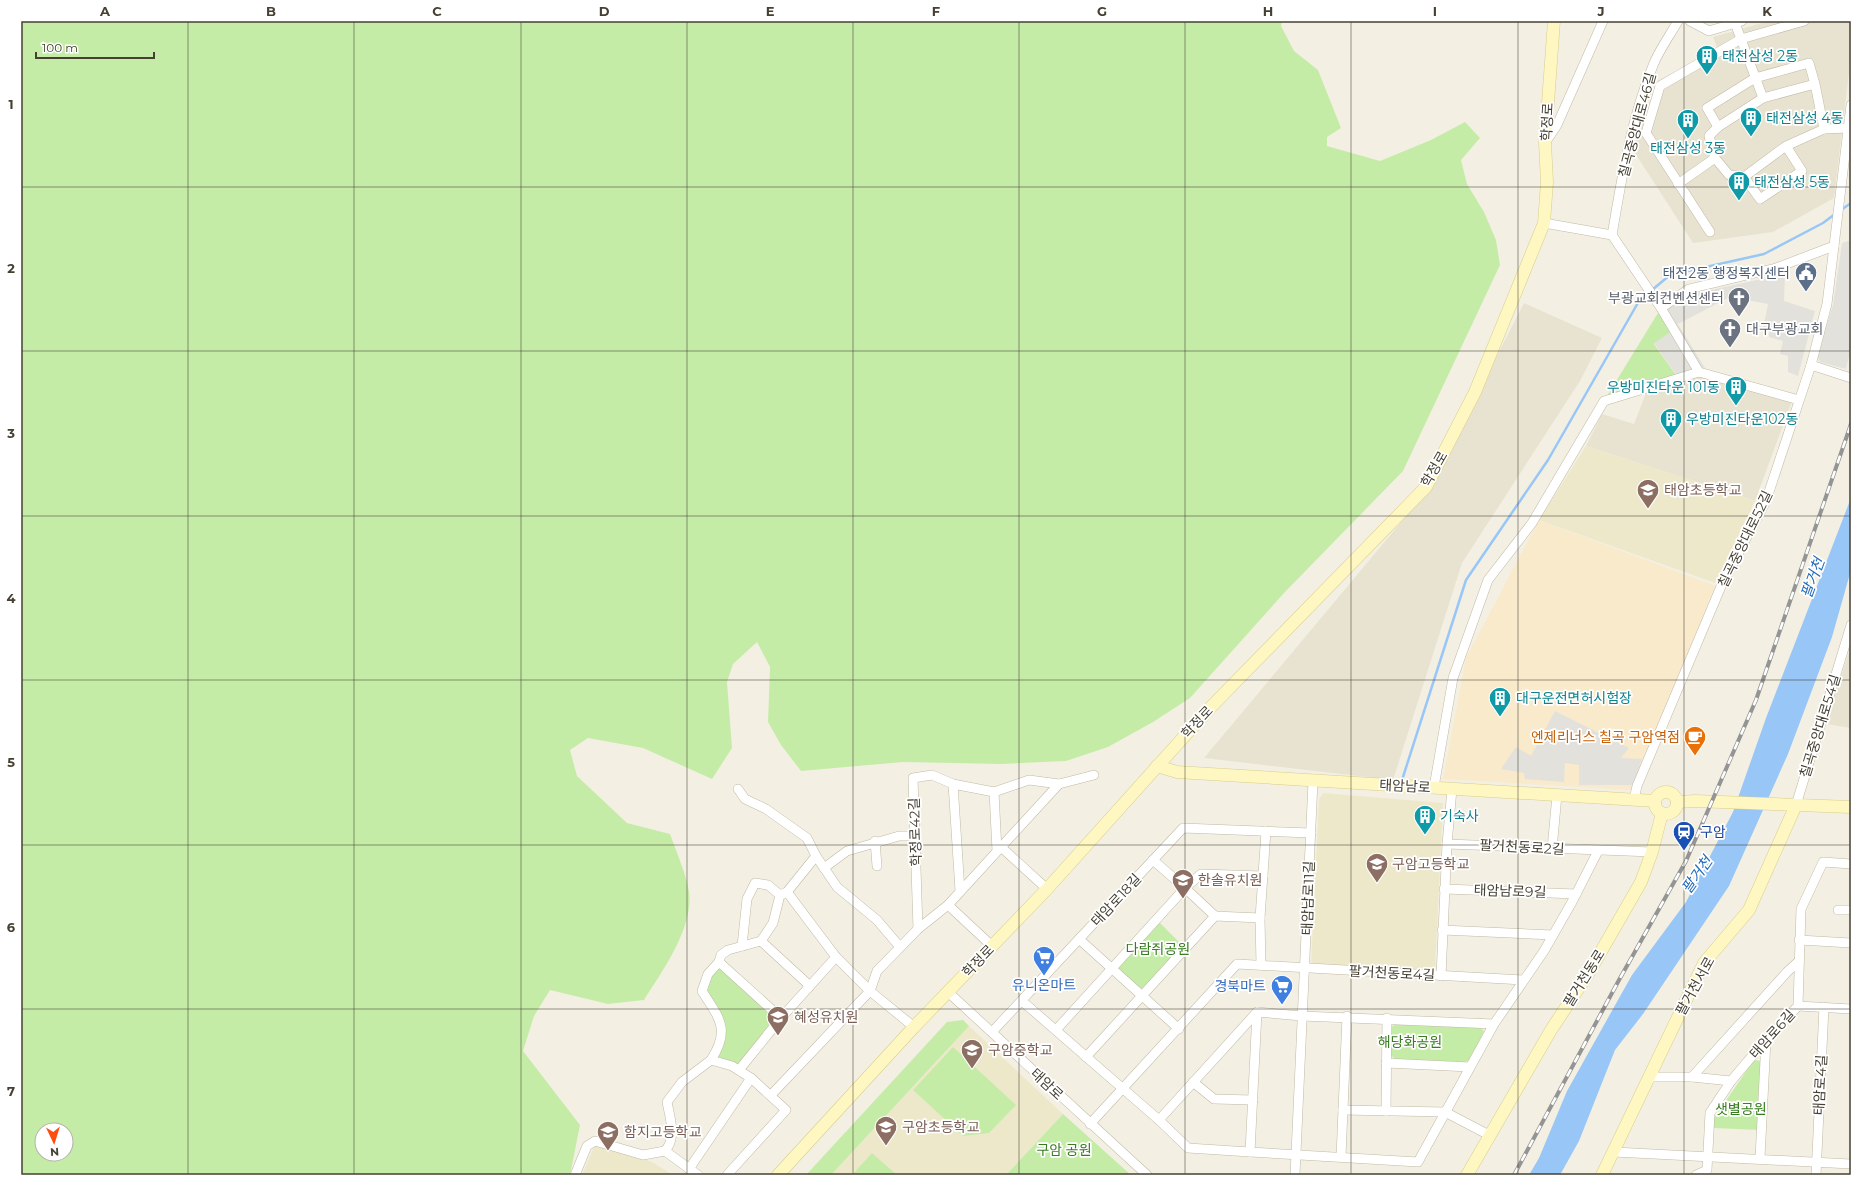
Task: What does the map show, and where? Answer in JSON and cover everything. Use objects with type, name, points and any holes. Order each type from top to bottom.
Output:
[{"type":"main road","name":"학정로","points":[[778,1175],[914,1028],[1047,888],[1208,710],[1426,487],[1475,392],[1544,223],[1547,182],[1545,143],[1554,21]]},
{"type":"main road","name":"태암남로","points":[[1157,766],[1177,772],[1655,801]]},
{"type":"main road","points":[[1664,792],[1674,796],[1677,802],[1672,812],[1662,813],[1656,808],[1655,801],[1658,795],[1664,792]]},
{"type":"main road","points":[[1677,802],[1695,801],[1851,807]]},
{"type":"main road","name":"팔거천서로","points":[[1602,1175],[1704,963],[1748,910],[1792,805]]},
{"type":"main road","name":"팔거천동로","points":[[1467,1175],[1551,1030],[1588,974],[1641,882],[1652,852],[1662,813]]},
{"type":"street","points":[[1545,143],[1557,125],[1603,21]]},
{"type":"street","name":"칠곡중앙대로46길","points":[[1612,234],[1625,157],[1638,109],[1654,62],[1678,21]]},
{"type":"street","points":[[1690,21],[1709,31],[1738,22],[1741,39],[1763,98]]},
{"type":"street","points":[[1710,232],[1646,133],[1660,86],[1741,39],[1804,21]]},
{"type":"street","points":[[1718,127],[1707,108],[1755,78],[1809,63],[1824,129]]},
{"type":"street","points":[[1815,84],[1763,98],[1718,127],[1709,136],[1716,158],[1729,175],[1744,177],[1786,146],[1824,129],[1848,128],[1851,105]]},
{"type":"street","name":"칠곡중앙대로52길","points":[[1634,799],[1637,786],[1722,584],[1766,501],[1811,365],[1827,304],[1848,128]]},
{"type":"street","points":[[1744,177],[1760,199],[1802,171],[1786,146]]},
{"type":"street","points":[[1678,184],[1716,158]]},
{"type":"street","points":[[1544,223],[1612,234],[1661,308],[1699,372]]},
{"type":"street","points":[[1661,308],[1689,289],[1776,268],[1834,246]]},
{"type":"street","points":[[1811,365],[1848,377]]},
{"type":"street","points":[[1434,788],[1453,678],[1488,580],[1532,523],[1604,402],[1699,372],[1799,400]]},
{"type":"street","name":"칠곡중앙대로54길","points":[[1792,805],[1851,625]]},
{"type":"street","name":"학정로42길","points":[[918,929],[913,778],[932,775],[953,784],[994,792],[1029,780],[1059,784]]},
{"type":"street","points":[[771,1095],[870,991],[877,971],[918,929],[948,905],[1059,784],[1094,776]]},
{"type":"street","name":"태암남로11길","points":[[1295,1175],[1313,781]]},
{"type":"street","points":[[953,784],[960,891]]},
{"type":"street","points":[[1441,976],[1446,844],[1452,789]]},
{"type":"street","points":[[738,790],[745,799],[766,810],[807,838],[816,856],[837,887],[877,920],[900,948]]},
{"type":"street","points":[[994,792],[999,849],[1047,888]]},
{"type":"street","points":[[1552,849],[1557,795]]},
{"type":"street","name":"태암로18길","points":[[992,1032],[1183,828],[1311,832]]},
{"type":"street","points":[[1261,965],[1260,918],[1266,831]]},
{"type":"street","points":[[824,868],[847,851],[899,836],[915,836]]},
{"type":"street","points":[[875,842],[877,866]]},
{"type":"street","name":"팔거천동로2길","points":[[1446,844],[1652,852]]},
{"type":"street","points":[[1022,1001],[1159,1120],[1188,1148],[1418,1162],[1494,1024],[1553,935],[1598,851]]},
{"type":"street","points":[[575,1175],[587,1146],[595,1141],[643,1155],[665,1151],[671,1145],[672,1132],[667,1102],[682,1082],[711,1060],[717,1050],[721,1037],[721,1023],[702,991],[708,974],[719,962],[721,955],[728,950],[762,941],[773,923],[783,893],[816,856]]},
{"type":"street","points":[[1153,860],[1215,916],[1260,918]]},
{"type":"street","name":"태암로6길","points":[[1696,1175],[1707,1170],[1710,1113],[1731,1081],[1766,1040],[1798,1006],[1801,909],[1823,862],[1851,864]]},
{"type":"street","points":[[1056,1030],[1185,888],[1201,874],[1262,876]]},
{"type":"street","points":[[742,946],[747,899],[755,884],[768,886],[783,893],[836,957],[870,991],[914,1028]]},
{"type":"street","name":"태암남로9길","points":[[1444,889],[1576,894]]},
{"type":"street","points":[[948,905],[992,946]]},
{"type":"street","points":[[1838,910],[1851,910]]},
{"type":"street","points":[[1086,1057],[1215,916]]},
{"type":"street","points":[[1442,930],[1553,935]]},
{"type":"street","name":"태암로18길","points":[[1080,939],[1143,995]]},
{"type":"street","points":[[1800,940],[1851,943]]},
{"type":"street","points":[[762,941],[810,986]]},
{"type":"street","points":[[739,1070],[781,1018],[836,957]]},
{"type":"street","points":[[1692,1077],[1787,972],[1799,961]]},
{"type":"street","points":[[719,962],[781,1018]]},
{"type":"street","name":"팔거천동로4길","points":[[1090,1124],[1180,1029],[1237,964],[1523,980]]},
{"type":"street","name":"태암로","points":[[948,992],[1146,1175]]},
{"type":"street","points":[[1143,995],[1180,1029]]},
{"type":"street","points":[[1798,1006],[1851,1009]]},
{"type":"street","name":"태암로4길","points":[[1816,1175],[1824,1007]]},
{"type":"street","points":[[1257,1012],[1302,1016],[1347,1016],[1494,1024]]},
{"type":"street","points":[[1159,1120],[1257,1012]]},
{"type":"street","points":[[1250,1152],[1257,1012]]},
{"type":"street","points":[[1341,1157],[1347,1016]]},
{"type":"street","points":[[1386,1111],[1387,1018]]},
{"type":"street","points":[[1760,1158],[1766,1040]]},
{"type":"street","points":[[711,1060],[739,1070],[771,1095],[786,1110],[727,1175]]},
{"type":"street","points":[[1386,1063],[1470,1067]]},
{"type":"street","points":[[1649,1077],[1692,1077],[1731,1081]]},
{"type":"street","points":[[689,1170],[751,1078]]},
{"type":"street","points":[[1193,1082],[1214,1099],[1253,1100]]},
{"type":"street","points":[[1343,1110],[1445,1112],[1489,1135]]},
{"type":"street","points":[[665,1151],[689,1170],[698,1175]]},
{"type":"street","points":[[1614,1152],[1760,1158],[1851,1164]]},
{"type":"shaded area","points":[[1769,21],[1851,21],[1851,56],[1834,198],[1773,232],[1693,243],[1633,150],[1657,81],[1718,50],[1713,37]]},
{"type":"shaded area","points":[[1851,240],[1851,348],[1846,369],[1820,362],[1817,355],[1833,305],[1842,243]]},
{"type":"shaded area","points":[[1785,274],[1784,301],[1815,311],[1798,376],[1788,372],[1788,356],[1780,354],[1783,341],[1769,337],[1769,330],[1763,329],[1768,304],[1730,297],[1678,324],[1705,368],[1677,376],[1654,343],[1674,330],[1661,308],[1692,294]]},
{"type":"shaded area","points":[[1524,303],[1602,338],[1580,381],[1462,563],[1393,780],[1204,758],[1428,490]]},
{"type":"shaded area","points":[[1699,376],[1792,401],[1755,501],[1586,446],[1602,414],[1634,424],[1646,393]]},
{"type":"shaded area","name":"태암초등학교","points":[[1586,446],[1755,501],[1715,583],[1539,520]]},
{"type":"shaded area","name":"대구운전면허시험장","points":[[1539,520],[1715,586],[1632,790],[1443,779],[1466,658]]},
{"type":"shaded area","points":[[1851,646],[1851,728],[1826,724]]},
{"type":"shaded area","points":[[1555,711],[1629,748],[1621,758],[1642,759],[1633,785],[1579,785],[1579,765],[1565,763],[1564,782],[1525,779],[1524,773],[1501,769],[1516,747],[1531,756]]},
{"type":"shaded area","name":"구암고등학교","points":[[1323,793],[1443,803],[1435,970],[1311,964],[1319,799]]},
{"type":"shaded area","name":"구암중학교","points":[[969,1026],[1063,1114],[1006,1175],[831,1175]]},
{"type":"shaded area","name":"함지고등학교","points":[[596,1142],[652,1162],[673,1175],[582,1175]]},
{"type":"green space","points":[[21,21],[1282,21],[1281,26],[1294,51],[1318,70],[1341,128],[1327,137],[1327,146],[1380,161],[1431,140],[1465,122],[1480,138],[1461,160],[1467,184],[1484,212],[1496,240],[1500,265],[1403,471],[1284,593],[1190,698],[1153,722],[1108,747],[1066,761],[1001,764],[903,762],[801,771],[781,745],[768,722],[770,667],[757,642],[733,664],[727,682],[732,748],[712,779],[643,748],[588,738],[570,750],[577,776],[627,823],[670,834],[686,879],[689,892],[689,906],[687,920],[675,949],[644,1000],[608,1004],[550,990],[534,1016],[523,1051],[580,1125],[570,1175],[21,1175]]},
{"type":"green space","points":[[1661,308],[1674,330],[1654,344],[1678,378],[1604,401]]},
{"type":"green space","name":"다람쥐공원","points":[[1158,921],[1184,947],[1143,991],[1116,969]]},
{"type":"green space","points":[[718,966],[778,1018],[738,1066],[714,1058],[721,1037],[704,991]]},
{"type":"green space","points":[[963,1020],[969,1026],[831,1175],[806,1175],[947,1022]]},
{"type":"green space","name":"해당화공원","points":[[1397,1023],[1479,1026],[1484,1031],[1471,1060],[1464,1062],[1397,1060],[1390,1055],[1390,1028]]},
{"type":"green space","points":[[953,1047],[1016,1105],[989,1133],[963,1136],[913,1090]]},
{"type":"green space","name":"샛별공원","points":[[1754,1060],[1762,1061],[1759,1130],[1714,1128],[1714,1118]]},
{"type":"green space","name":"구암 공원","points":[[1063,1114],[1131,1175],[1006,1175]]},
{"type":"green space","points":[[872,1153],[897,1175],[852,1175]]},
{"type":"water","points":[[1851,498],[1851,570],[1832,637],[1788,754],[1729,886],[1643,1014],[1615,1050],[1579,1141],[1560,1175],[1529,1175],[1539,1158],[1567,1091],[1632,975],[1686,902],[1733,812],[1766,718]]},
{"type":"waterway","points":[[1841,210],[1851,203]]},
{"type":"waterway","points":[[1652,290],[1670,275],[1764,254],[1823,223],[1835,214]]},
{"type":"waterway","points":[[1403,777],[1466,580],[1548,460],[1639,301],[1649,293]]},
{"type":"railway","points":[[1514,1175],[1619,980],[1686,861],[1756,700],[1851,424]]},
{"type":"place","name":"태전삼성 2동","points":[[1707,76]]},
{"type":"place","name":"태전삼성 4동","points":[[1751,138]]},
{"type":"place","name":"태전삼성 3동","points":[[1688,140]]},
{"type":"place","name":"태전삼성 5동","points":[[1739,202]]},
{"type":"place","name":"태전2동 행정복지센터","points":[[1806,292]]},
{"type":"place","name":"부광교회컨벤션센터","points":[[1739,318]]},
{"type":"place","name":"대구부광교회","points":[[1730,348]]},
{"type":"place","name":"우방미진타운 101동","points":[[1736,406]]},
{"type":"place","name":"우방미진타운102동","points":[[1671,438]]},
{"type":"place","name":"태암초등학교","points":[[1648,510]]},
{"type":"place","name":"대구운전면허시험장","points":[[1500,718]]},
{"type":"place","name":"엔제리너스 칠곡 구암역점","points":[[1695,756]]},
{"type":"place","name":"기숙사","points":[[1425,836]]},
{"type":"place","name":"구암","points":[[1684,852]]},
{"type":"place","name":"구암고등학교","points":[[1377,884]]},
{"type":"place","name":"한솔유치원","points":[[1183,900]]},
{"type":"place","name":"유니온마트","points":[[1044,976]]},
{"type":"place","name":"경북마트","points":[[1282,1006]]},
{"type":"place","name":"혜성유치원","points":[[778,1036]]},
{"type":"place","name":"구암중학교","points":[[972,1070]]},
{"type":"place","name":"구암초등학교","points":[[886,1146]]},
{"type":"place","name":"함지고등학교","points":[[608,1152]]},
{"type":"water label","name":"팔거천","points":[[1813,578]]},
{"type":"water label","name":"팔거천","points":[[1697,875]]}]
